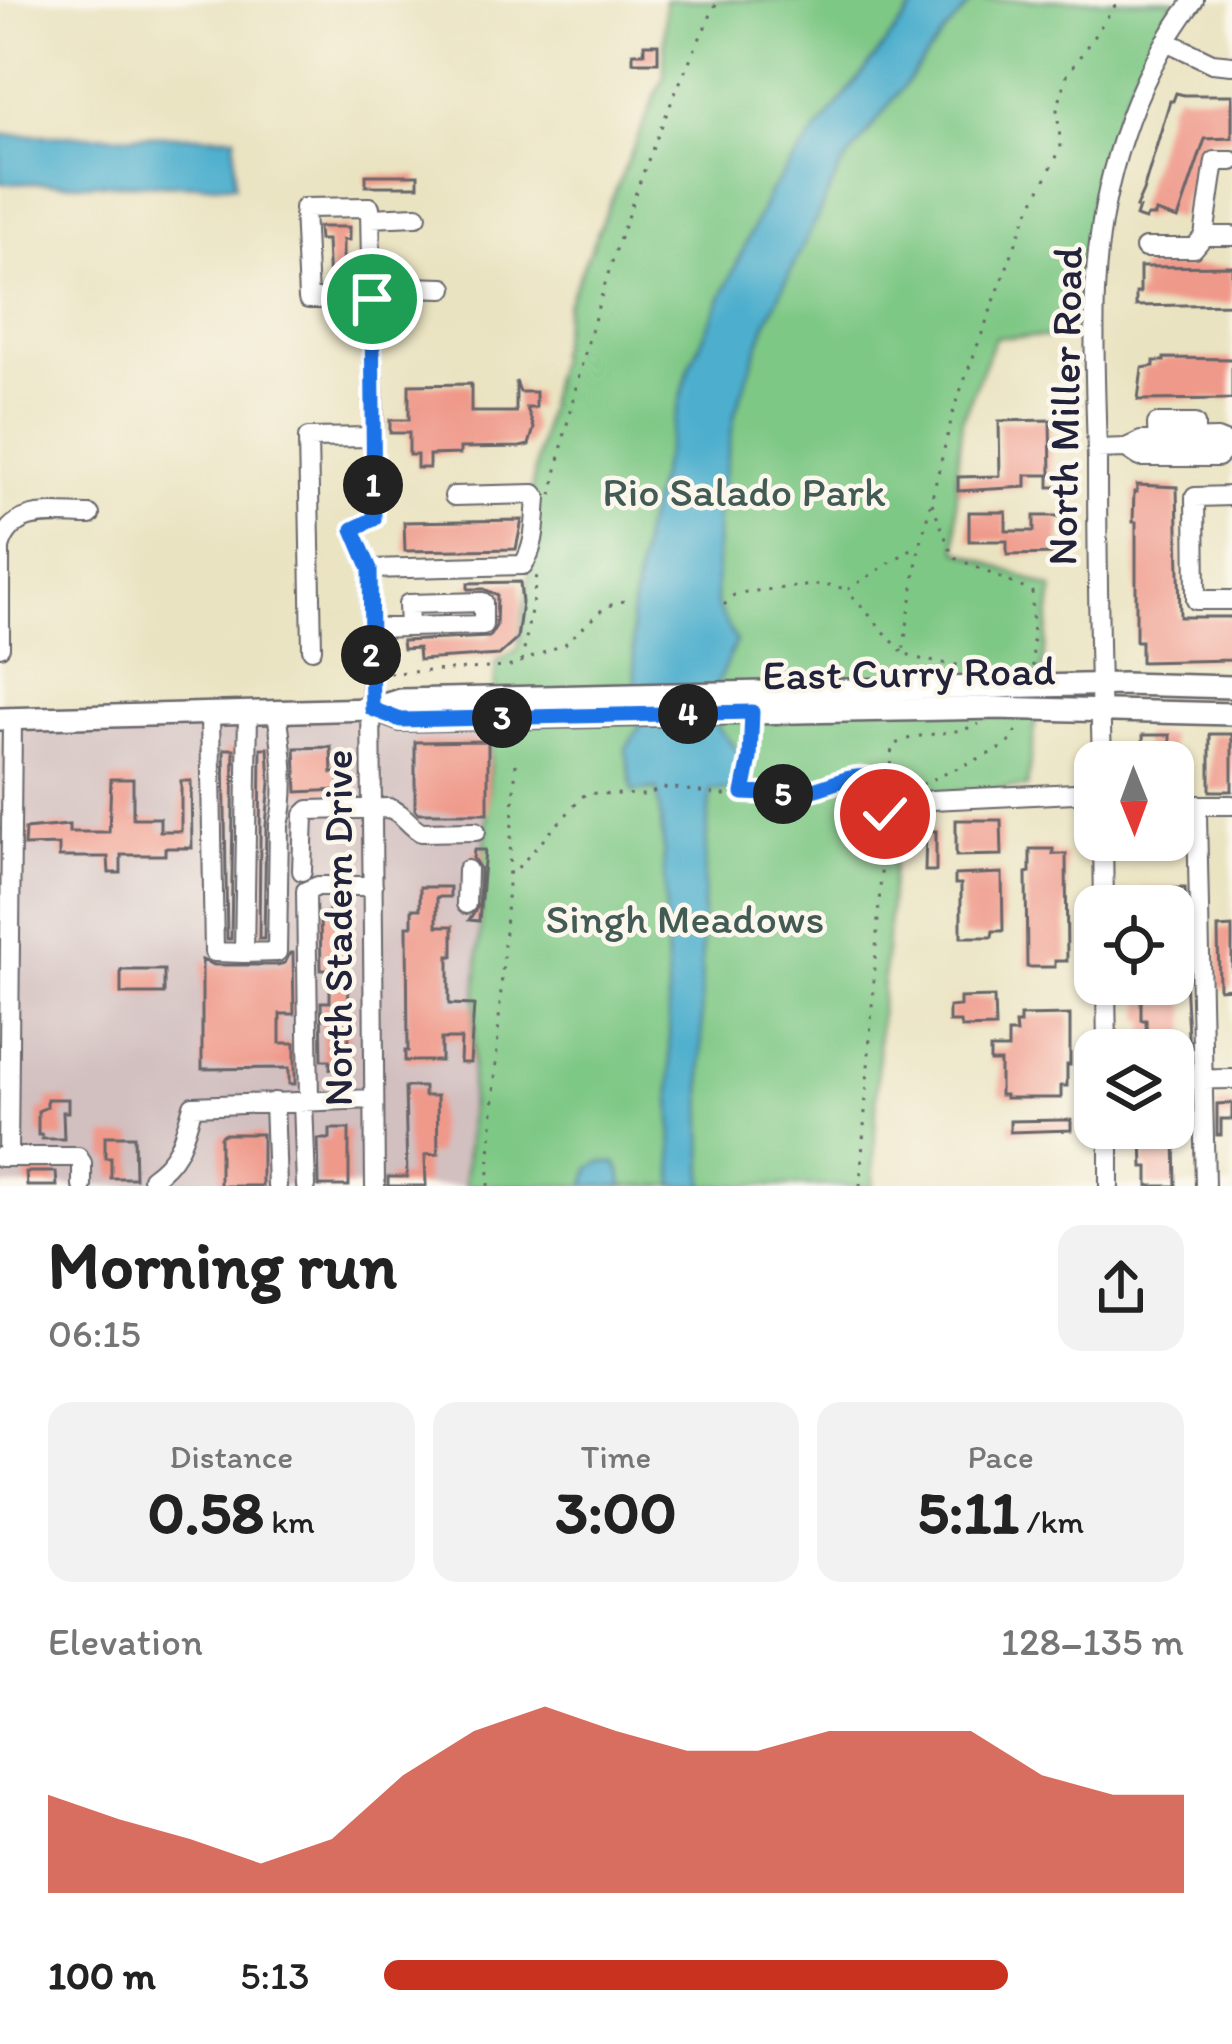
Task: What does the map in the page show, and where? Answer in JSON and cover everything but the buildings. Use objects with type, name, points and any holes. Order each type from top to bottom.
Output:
[{"type":"main road","name":"East Curry Road","points":[[738,706],[1100,685],[1232,686]]},
{"type":"main road","name":"East Curry Road","points":[[6,719],[372,709],[400,700],[1232,714]]},
{"type":"street","name":"North Miller Road","points":[[1101,741],[1094,361],[1099,249],[1123,139],[1166,40],[1194,0]]},
{"type":"street","points":[[1166,40],[1212,63],[1232,65]]},
{"type":"street","points":[[1145,248],[1194,248],[1204,236],[1215,161],[1232,160]]},
{"type":"street","points":[[1209,198],[1232,197]]},
{"type":"street","points":[[312,649],[308,438],[373,437],[372,292],[368,207],[307,207],[303,211],[308,299],[372,292],[444,288]]},
{"type":"street","points":[[370,218],[417,216]]},
{"type":"street","points":[[1204,236],[1232,236]]},
{"type":"street","name":"North Stadem Drive","points":[[373,437],[374,519],[353,529],[370,569],[375,1186]]},
{"type":"street","points":[[1096,449],[1126,448],[1141,441],[1158,448],[1195,448],[1217,440],[1231,445]]},
{"type":"street","points":[[370,569],[523,565],[528,560],[535,529],[534,494],[454,496]]},
{"type":"street","points":[[1232,496],[1195,497],[1196,600],[1232,600]]},
{"type":"street","points":[[0,647],[4,534],[22,518],[90,515]]},
{"type":"street","points":[[371,628],[409,627]]},
{"type":"street","points":[[211,714],[214,952],[277,952],[282,749],[277,712]]},
{"type":"street","points":[[244,953],[248,713]]},
{"type":"street","points":[[6,719],[4,1157],[78,1157],[82,1186]]},
{"type":"street","points":[[932,800],[1074,793]]},
{"type":"street","points":[[1204,1186],[1197,815],[1199,806],[1232,805]]},
{"type":"street","points":[[302,871],[304,815],[309,810],[388,808],[400,812],[421,832],[476,831]]},
{"type":"street","points":[[466,904],[467,870]]},
{"type":"street","points":[[306,1186],[306,892],[318,886],[373,886]]},
{"type":"street","points":[[1194,1079],[1232,1078]]},
{"type":"street","points":[[152,1178],[180,1148],[193,1106],[373,1099]]},
{"type":"street","points":[[274,1102],[277,1186]]},
{"type":"street","points":[[1108,1149],[1109,1186]]},
{"type":"path","points":[[550,505],[579,372],[606,279],[670,102],[718,0]]},
{"type":"path","points":[[903,652],[920,544],[974,347],[1025,219],[1061,148],[1057,110],[1067,75],[1119,0]]},
{"type":"path","points":[[931,502],[953,557],[1029,588],[1033,673]]},
{"type":"path","points":[[847,590],[920,544]]},
{"type":"path","points":[[522,662],[538,567]]},
{"type":"path","points":[[724,605],[734,595],[758,590],[838,586],[847,590],[903,652],[983,670],[986,678]]},
{"type":"path","points":[[372,674],[522,662],[565,644],[605,607],[631,599]]},
{"type":"path","points":[[738,706],[750,758],[743,793]]},
{"type":"path","points":[[860,1186],[892,746],[911,737],[977,726],[982,718]]},
{"type":"path","points":[[885,814],[918,786],[1002,748],[1022,721]]},
{"type":"path","points":[[488,1186],[517,763]]},
{"type":"path","points":[[508,873],[586,793],[644,796],[668,787],[720,795],[809,791],[860,775],[888,785]]},
{"type":"shaded area","points":[[493,708],[465,1186],[0,1186],[0,729]]},
{"type":"green space","name":"Rio Salado Park","points":[[665,0],[1175,0],[1128,90],[1105,153],[1084,253],[1080,337],[995,337],[962,420],[956,474],[957,550],[1053,589],[1027,787],[930,793],[917,798],[897,822],[879,1030],[873,1186],[465,1186],[496,662],[518,649],[533,548],[532,486],[567,304],[664,76]]},
{"type":"water","points":[[920,0],[974,0],[840,169],[766,323],[735,413],[718,510],[716,605],[736,641],[718,682],[717,726],[741,755],[738,790],[711,790],[702,988],[704,1186],[674,1186],[663,839],[657,789],[633,792],[626,749],[639,728],[631,617],[644,530],[689,368],[770,191]]},
{"type":"water","points":[[0,135],[235,136],[235,185],[0,183]]},
{"type":"water","points":[[601,1162],[616,1163],[623,1186],[585,1186],[590,1168]]},
{"type":"route","points":[[372,299],[374,519],[353,529],[370,569],[372,709],[401,720],[752,712],[743,793],[809,791],[844,778],[873,776],[888,785],[885,814]]},
{"type":"park label","name":"Singh Meadows","points":[[685,918]]}]
